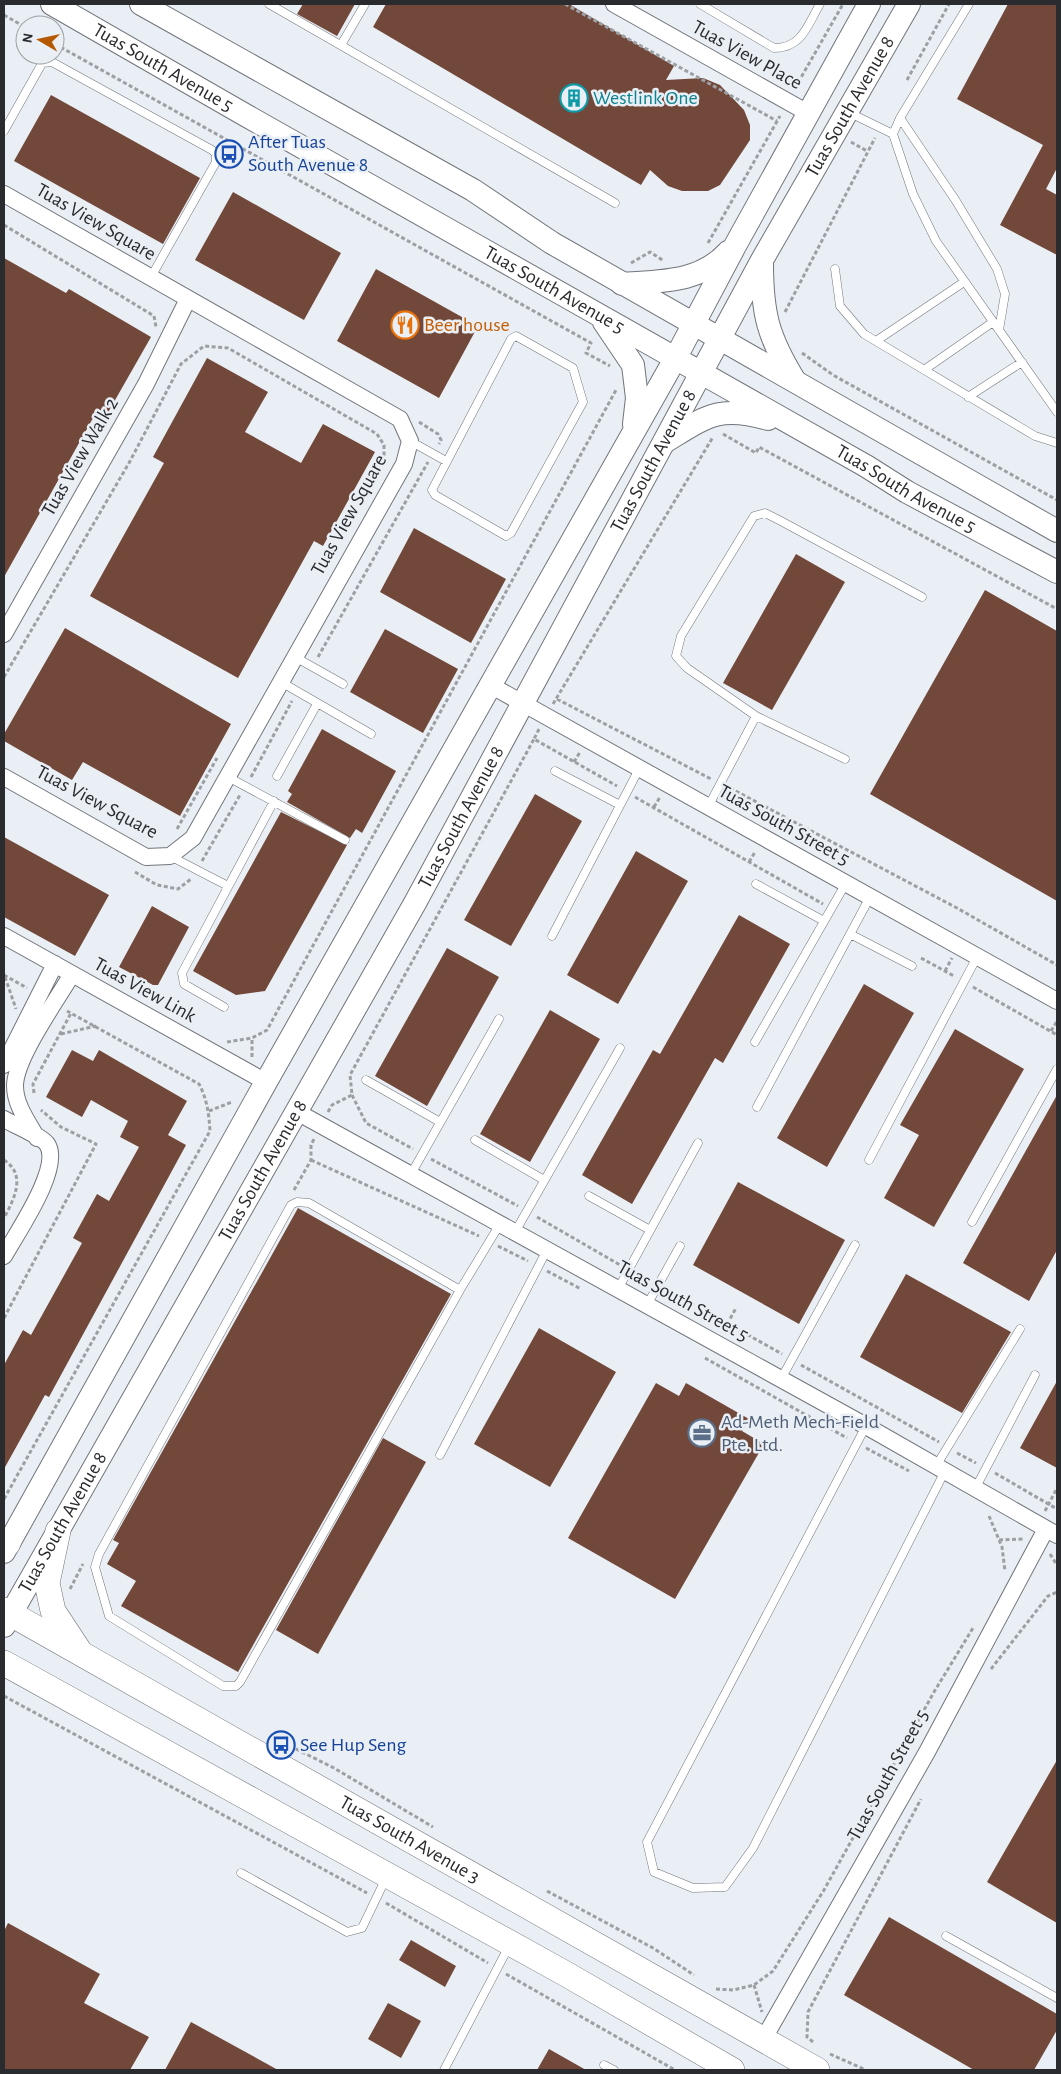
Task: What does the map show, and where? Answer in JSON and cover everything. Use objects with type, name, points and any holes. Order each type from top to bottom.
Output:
[{"type":"main road","points":[[58,1531],[47,1583],[53,1612],[80,1652]]},
{"type":"main road","name":"Tuas South Avenue 3","points":[[6,1617],[80,1652],[763,2040],[819,2060]]},
{"type":"main road","points":[[4,1663],[382,1887],[510,1944],[732,2070]]},
{"type":"street","name":"Tuas South Avenue 5","points":[[52,4],[866,466],[907,492],[1057,572]]},
{"type":"street","name":"Tuas South Avenue 5","points":[[141,4],[473,190],[552,243],[622,284],[1057,531]]},
{"type":"street","name":"Tuas View Place","points":[[614,4],[808,113]]},
{"type":"street","name":"Tuas South Avenue 8","points":[[5,1546],[675,359],[868,4]]},
{"type":"street","name":"Tuas South Avenue 8","points":[[6,1617],[58,1531],[415,903],[762,260],[909,4]]},
{"type":"street","name":"Tuas View Square","points":[[4,194],[400,419],[410,441],[404,464],[192,838],[170,856],[146,857],[4,777]]},
{"type":"street","points":[[622,284],[668,282],[698,274],[721,260],[736,244]]},
{"type":"street","points":[[762,260],[762,301],[766,320],[772,338],[796,383]]},
{"type":"street","name":"Tuas View Walk 2","points":[[4,634],[146,384],[188,299]]},
{"type":"street","points":[[600,316],[633,365],[637,398],[633,432]]},
{"type":"street","points":[[665,442],[716,413],[730,411],[793,426]]},
{"type":"street","name":"Tuas South Street 5","points":[[490,686],[1057,1001]]},
{"type":"street","name":"Tuas View Link","points":[[4,936],[266,1082]]},
{"type":"street","points":[[4,1065],[54,964]]},
{"type":"street","points":[[37,1138],[19,1106],[15,1086],[18,1065],[72,974]]},
{"type":"street","name":"Tuas South Street 5","points":[[297,1112],[866,1426],[1047,1530],[927,1752],[763,2040]]},
{"type":"street","points":[[4,1119],[46,1143],[51,1155],[48,1175],[4,1256]]},
{"type":"lane","points":[[268,4],[615,203]]},
{"type":"lane","points":[[341,45],[365,4]]},
{"type":"lane","points":[[700,4],[774,48],[787,48],[799,40],[820,4]]},
{"type":"lane","points":[[969,4],[900,118],[893,134],[904,172],[924,219],[964,282],[1057,412]]},
{"type":"lane","points":[[4,131],[42,63],[52,62],[212,150],[216,154],[216,162],[151,278]]},
{"type":"lane","points":[[848,112],[893,134]]},
{"type":"lane","points":[[900,118],[956,202],[997,269],[1005,294],[999,330]]},
{"type":"lane","points":[[835,269],[840,306],[864,334],[1035,436],[1057,443]]},
{"type":"lane","points":[[876,341],[964,282]]},
{"type":"lane","points":[[924,370],[993,322]]},
{"type":"lane","points":[[513,336],[518,336],[573,368],[583,400],[582,405],[508,535],[503,535],[435,495],[432,487],[446,461],[513,336]]},
{"type":"lane","points":[[968,396],[1022,362]]},
{"type":"lane","points":[[410,441],[446,461]]},
{"type":"lane","points":[[845,759],[756,716],[687,668],[676,656],[681,636],[754,516],[764,513],[922,597]]},
{"type":"lane","points":[[295,657],[343,684]]},
{"type":"lane","points":[[281,682],[371,734]]},
{"type":"lane","points":[[277,776],[317,704]]},
{"type":"lane","points":[[708,807],[756,716]]},
{"type":"lane","points":[[552,936],[639,769]]},
{"type":"lane","points":[[555,771],[620,805]]},
{"type":"lane","points":[[228,776],[346,840]]},
{"type":"lane","points":[[224,1007],[184,984],[181,977],[182,972],[274,801]]},
{"type":"lane","points":[[170,856],[228,886]]},
{"type":"lane","points":[[754,1042],[846,883]]},
{"type":"lane","points":[[756,884],[824,921]]},
{"type":"lane","points":[[757,1107],[870,897]]},
{"type":"lane","points":[[850,934],[912,966]]},
{"type":"lane","points":[[869,1160],[977,956]]},
{"type":"lane","points":[[410,1174],[499,1018]]},
{"type":"lane","points":[[515,1232],[620,1048]]},
{"type":"lane","points":[[972,1222],[1057,1068]]},
{"type":"lane","points":[[366,1080],[440,1122]]},
{"type":"lane","points":[[475,1140],[544,1180]]},
{"type":"lane","points":[[618,1289],[698,1143]]},
{"type":"lane","points":[[588,1196],[650,1230]]},
{"type":"lane","points":[[460,1290],[310,1203],[297,1202],[292,1205],[99,1554],[94,1567],[110,1616],[223,1686],[236,1686],[240,1682],[460,1290],[500,1224]]},
{"type":"lane","points":[[781,1379],[855,1245]]},
{"type":"lane","points":[[648,1305],[680,1246]]},
{"type":"lane","points":[[440,1455],[548,1250]]},
{"type":"lane","points":[[866,1426],[647,1842],[654,1872],[694,1888],[725,1887],[753,1848],[937,1487],[940,1469],[949,1448],[1020,1328]]},
{"type":"lane","points":[[975,1488],[1035,1375]]},
{"type":"lane","points":[[241,1873],[347,1932],[362,1928],[382,1887]]},
{"type":"lane","points":[[946,1936],[1057,1998]]},
{"type":"lane","points":[[444,2070],[510,1944]]},
{"type":"lane","points":[[604,2065],[614,2070]]},
{"type":"path","points":[[565,4],[777,121]]},
{"type":"path","points":[[703,251],[843,4]]},
{"type":"path","points":[[904,87],[949,4]]},
{"type":"path","points":[[4,15],[15,21]]},
{"type":"path","points":[[65,50],[591,343],[586,353],[616,370]]},
{"type":"path","points":[[782,317],[880,128]]},
{"type":"path","points":[[4,225],[154,316],[157,329],[154,336]]},
{"type":"path","points":[[4,677],[129,464],[181,364],[204,346],[228,348],[377,434],[384,445],[384,462],[380,470]]},
{"type":"path","points":[[800,352],[833,375],[1057,500]]},
{"type":"path","points":[[252,1038],[267,1030],[292,988],[616,391],[617,384]]},
{"type":"path","points":[[715,436],[722,434],[732,437],[756,454],[759,447],[1057,609]]},
{"type":"path","points":[[556,698],[948,904],[1057,965]]},
{"type":"path","points":[[534,739],[350,1074],[352,1095],[366,1124],[526,1211],[628,1270]]},
{"type":"path","points":[[174,835],[218,757]]},
{"type":"path","points":[[4,975],[39,995]]},
{"type":"path","points":[[4,975],[16,1009]]},
{"type":"path","points":[[4,1499],[210,1131],[207,1103],[199,1084],[54,1004]]},
{"type":"path","points":[[1051,1031],[1057,1020]]},
{"type":"path","points":[[60,1034],[96,1026]]},
{"type":"path","points":[[319,1125],[332,1105],[352,1095]]},
{"type":"path","points":[[4,1160],[15,1172],[18,1186],[4,1218]]},
{"type":"path","points":[[311,1160],[489,1241],[589,1294]]},
{"type":"path","points":[[659,1285],[1057,1508]]},
{"type":"path","points":[[717,1344],[736,1308]]},
{"type":"path","points":[[698,1354],[937,1487]]},
{"type":"path","points":[[1047,1530],[1049,1504],[1056,1490]]},
{"type":"path","points":[[981,1511],[989,1516],[1002,1547],[1005,1575]]},
{"type":"path","points":[[990,1671],[1048,1596],[1057,1592]]},
{"type":"path","points":[[708,1984],[715,1989],[733,1990],[754,1985],[773,1971],[824,1890],[934,1692],[975,1625]]},
{"type":"path","points":[[4,1696],[382,1887],[497,1968],[675,2070]]},
{"type":"path","points":[[281,1742],[334,1768],[434,1828]]},
{"type":"path","points":[[814,2044],[807,2037],[808,2012],[924,1794]]},
{"type":"path","points":[[543,1890],[653,1948],[700,1979]]},
{"type":"path","points":[[819,2060],[866,2070]]},
{"type":"building","points":[[303,4],[355,4],[337,36],[297,14]]},
{"type":"building","name":"Westlink One","points":[[386,4],[569,4],[674,66],[666,80],[703,78],[720,85],[744,110],[750,125],[750,140],[720,185],[708,191],[682,191],[668,186],[650,170],[641,185],[373,27]]},
{"type":"building","points":[[1008,4],[1057,4],[1057,168],[1046,189],[1057,195],[1057,255],[1000,225],[1043,145],[957,99]]},
{"type":"building","points":[[51,95],[200,178],[163,244],[14,161]]},
{"type":"building","points":[[233,192],[341,253],[304,320],[195,260]]},
{"type":"building","points":[[4,258],[66,293],[69,289],[151,337],[106,416],[97,411],[4,577]]},
{"type":"building","points":[[376,269],[478,326],[439,398],[337,341]]},
{"type":"building","points":[[207,358],[268,392],[245,432],[301,463],[323,424],[375,452],[323,546],[314,541],[238,678],[90,596],[164,463],[153,457]]},
{"type":"building","points":[[414,528],[506,579],[471,643],[380,592]]},
{"type":"building","points":[[796,554],[845,582],[772,710],[723,683]]},
{"type":"building","points":[[985,590],[1057,631],[1057,901],[870,794]]},
{"type":"building","points":[[65,628],[231,724],[180,816],[83,762],[72,780],[4,741],[4,734]]},
{"type":"building","points":[[385,629],[458,669],[423,733],[350,692]]},
{"type":"building","points":[[322,729],[396,771],[362,833],[356,829],[350,838],[287,802],[292,794],[288,791]]},
{"type":"building","points":[[535,794],[582,821],[511,946],[464,920]]},
{"type":"building","points":[[281,812],[347,845],[265,991],[236,995],[193,971]]},
{"type":"building","points":[[4,837],[109,895],[75,956],[4,917]]},
{"type":"building","points":[[636,851],[688,881],[618,1004],[567,975]]},
{"type":"building","points":[[152,906],[189,927],[158,985],[153,985],[119,967]]},
{"type":"building","points":[[739,915],[790,944],[723,1063],[715,1058],[632,1204],[582,1175],[653,1050],[660,1054]]},
{"type":"building","points":[[447,948],[499,977],[427,1106],[375,1076]]},
{"type":"building","points":[[864,984],[914,1013],[827,1167],[777,1138]]},
{"type":"building","points":[[550,1010],[600,1039],[530,1162],[480,1134]]},
{"type":"building","points":[[955,1029],[1024,1069],[934,1227],[884,1198],[919,1135],[900,1125]]},
{"type":"building","points":[[72,1050],[93,1061],[99,1050],[187,1101],[168,1135],[186,1145],[49,1397],[45,1395],[4,1469],[4,1365],[23,1330],[31,1335],[82,1243],[73,1238],[97,1194],[109,1201],[139,1147],[120,1137],[128,1121],[91,1100],[82,1117],[46,1097]]},
{"type":"building","points":[[1057,1095],[1057,1250],[1029,1301],[963,1263]]},
{"type":"building","points":[[738,1182],[845,1240],[799,1324],[693,1265]]},
{"type":"building","points":[[298,1208],[451,1294],[238,1672],[121,1606],[136,1581],[107,1564],[119,1543],[113,1540]]},
{"type":"building","points":[[906,1274],[1011,1332],[962,1413],[860,1357]]},
{"type":"building","points":[[539,1328],[616,1372],[550,1487],[474,1444]]},
{"type":"building","points":[[1057,1381],[1057,1468],[1020,1448]]},
{"type":"building","points":[[656,1383],[679,1396],[686,1383],[749,1419],[742,1431],[764,1444],[675,1599],[568,1538]]},
{"type":"building","points":[[383,1438],[426,1462],[318,1654],[276,1630]]},
{"type":"building","points":[[1057,1760],[1057,1923],[987,1882]]},
{"type":"building","points":[[889,1917],[1057,2014],[1057,2030],[1034,2070],[974,2070],[844,1995]]},
{"type":"building","points":[[8,1923],[100,1974],[84,2003],[149,2037],[130,2070],[4,2070],[4,1931]]},
{"type":"building","points":[[411,1940],[456,1966],[445,1987],[399,1960]]},
{"type":"building","points":[[388,2003],[421,2021],[401,2058],[368,2039]]},
{"type":"building","points":[[191,2022],[278,2070],[165,2070]]},
{"type":"building","points":[[549,2049],[586,2070],[537,2070]]},
{"type":"place","name":"Westlink One","points":[[574,98]]},
{"type":"place","name":"After Tuas South Avenue 8","points":[[229,154]]},
{"type":"place","name":"Beer house","points":[[405,325]]},
{"type":"place","name":"Ad-Meth Mech-Field Pte. Ltd.","points":[[702,1433]]},
{"type":"place","name":"See Hup Seng","points":[[281,1745]]}]
